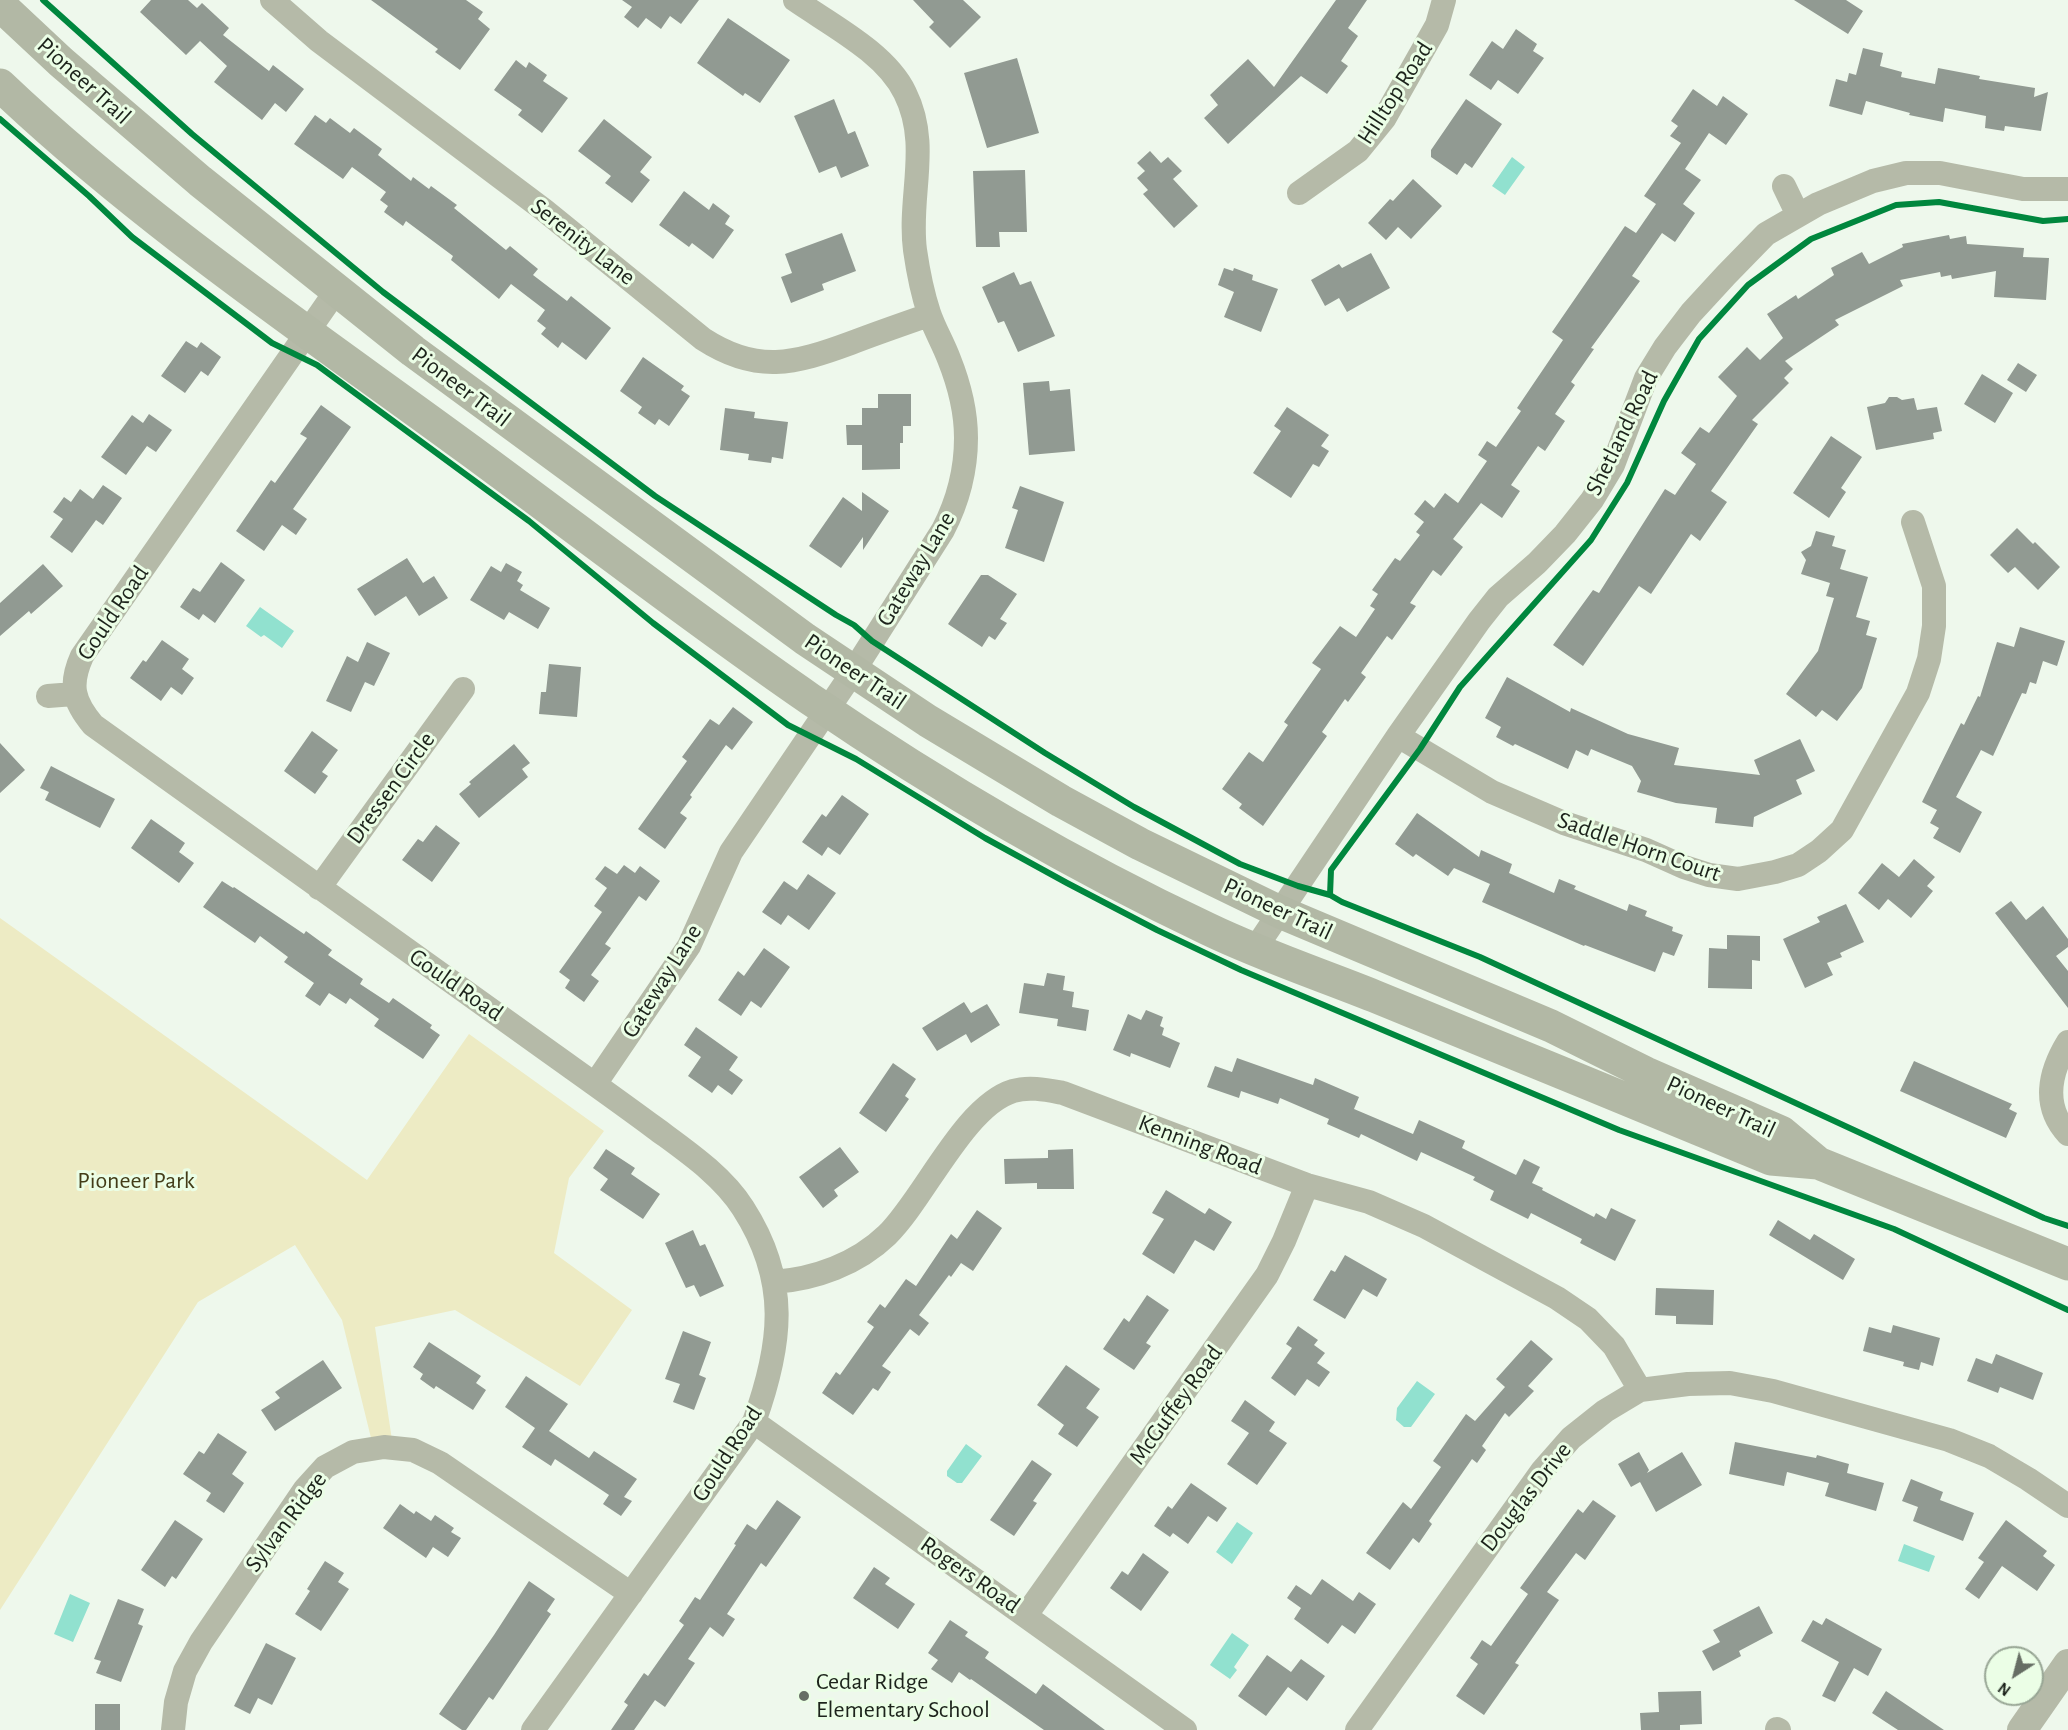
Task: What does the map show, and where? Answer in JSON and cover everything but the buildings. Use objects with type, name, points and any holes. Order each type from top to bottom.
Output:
[{"type":"main road","name":"Pioneer Trail","points":[[0,5],[135,127],[336,291],[547,451],[853,672],[928,721],[1060,801],[1140,844],[1280,912],[1551,1026],[1646,1072],[1780,1132],[1818,1163]]},
{"type":"main road","name":"Pioneer Trail","points":[[0,85],[110,180],[307,332],[828,711],[937,781],[1040,842],[1209,930],[1255,949],[1771,1159],[1818,1163],[2068,1264]]},
{"type":"street","name":"Serenity Lane","points":[[272,0],[319,41],[544,210],[703,339],[724,352],[769,363],[811,358],[929,315]]},
{"type":"street","name":"Gateway Lane","points":[[595,1084],[689,946],[731,852],[828,711],[943,530],[955,506],[963,475],[966,439],[963,401],[949,359],[929,315],[920,282],[915,247],[913,214],[918,172],[918,138],[915,116],[904,91],[889,69],[874,54],[795,0]]},
{"type":"street","name":"Hilltop Road","points":[[1299,193],[1358,151],[1384,119],[1437,25],[1444,0]]},
{"type":"street","name":"Shetland Road","points":[[1255,949],[1398,736],[1479,621],[1498,597],[1537,563],[1565,534],[1592,500],[1612,465],[1646,378],[1665,347],[1691,313],[1766,234],[1818,204],[1874,181],[1906,173],[1940,173],[2023,189],[2068,189]]},
{"type":"street","points":[[1784,186],[1798,215]]},
{"type":"street","name":"Gould Road","points":[[336,291],[82,656],[74,673],[74,694],[81,711],[93,725],[595,1084],[717,1176],[743,1207],[763,1246],[774,1282],[778,1311],[776,1343],[767,1384],[754,1422],[533,1730]]},
{"type":"street","name":"Saddle Horn Court","points":[[1398,736],[1492,792],[1564,823],[1646,850],[1684,867],[1709,875],[1738,879],[1798,865],[1819,851],[1842,830],[1918,693],[1934,626],[1934,586],[1913,522]]},
{"type":"street","name":"Dressen Circle","points":[[319,888],[463,688]]},
{"type":"street","points":[[48,696],[74,694]]},
{"type":"street","points":[[2068,1042],[2059,1057],[2050,1090],[2052,1107],[2058,1123],[2068,1134]]},
{"type":"street","name":"Kenning Road","points":[[774,1282],[800,1280],[832,1270],[861,1254],[887,1235],[973,1120],[991,1102],[1013,1091],[1039,1089],[1063,1093],[1307,1185],[1369,1202],[1424,1226],[1557,1298],[1588,1318],[1614,1346],[1640,1390]]},
{"type":"street","name":"McGuffey Road","points":[[1026,1615],[1262,1282],[1284,1241],[1307,1185]]},
{"type":"street","name":"Douglas Drive","points":[[1356,1730],[1542,1471],[1571,1438],[1605,1411],[1640,1390],[1688,1384],[1730,1383],[1773,1391],[1959,1444],[1989,1456],[2068,1506]]},
{"type":"street","name":"Rogers Road","points":[[754,1422],[1185,1730]]},
{"type":"street","name":"Sylvan Ridge","points":[[173,1730],[176,1702],[185,1671],[201,1642],[304,1489],[325,1467],[353,1452],[384,1447],[413,1450],[440,1463],[631,1594]]},
{"type":"street","points":[[2022,1730],[2068,1664]]},
{"type":"green space","name":"Pioneer Park","points":[[0,918],[367,1180],[469,1034],[604,1131],[569,1178],[554,1253],[632,1310],[580,1386],[455,1310],[375,1327],[392,1440],[372,1442],[342,1320],[295,1245],[198,1302],[0,1610]]},
{"type":"water","points":[[1512,157],[1525,167],[1505,195],[1492,186]]},
{"type":"water","points":[[260,607],[294,631],[282,648],[246,626]]},
{"type":"water","points":[[1417,1381],[1435,1394],[1411,1427],[1404,1427],[1396,1420],[1397,1408]]},
{"type":"water","points":[[966,1444],[982,1456],[962,1483],[957,1483],[947,1476],[947,1471]]},
{"type":"water","points":[[1237,1522],[1253,1533],[1232,1564],[1216,1552]]},
{"type":"water","points":[[1904,1544],[1935,1556],[1929,1572],[1898,1561]]},
{"type":"water","points":[[70,1594],[90,1603],[73,1642],[54,1634]]},
{"type":"water","points":[[1232,1633],[1249,1645],[1234,1667],[1237,1670],[1230,1679],[1210,1665]]},
{"type":"cycle path","points":[[43,0],[192,134],[383,292],[655,496],[854,625],[872,641],[1045,753],[1134,807],[1240,864],[1298,886],[1330,895],[1342,902],[1480,957],[2044,1218],[2068,1226]]},
{"type":"cycle path","points":[[0,119],[89,196],[132,237],[272,343],[317,365],[529,521],[653,623],[788,725],[856,759],[985,838],[1067,883],[1241,970],[1619,1130],[1894,1229],[2068,1310]]},
{"type":"cycle path","points":[[1330,895],[1331,870],[1420,749],[1460,687],[1591,540],[1627,483],[1664,401],[1699,339],[1748,285],[1811,239],[1896,205],[1939,202],[2043,221],[2068,219]]},
{"type":"place","name":"Cedar Ridge Elementary School","points":[[804,1696]]}]
